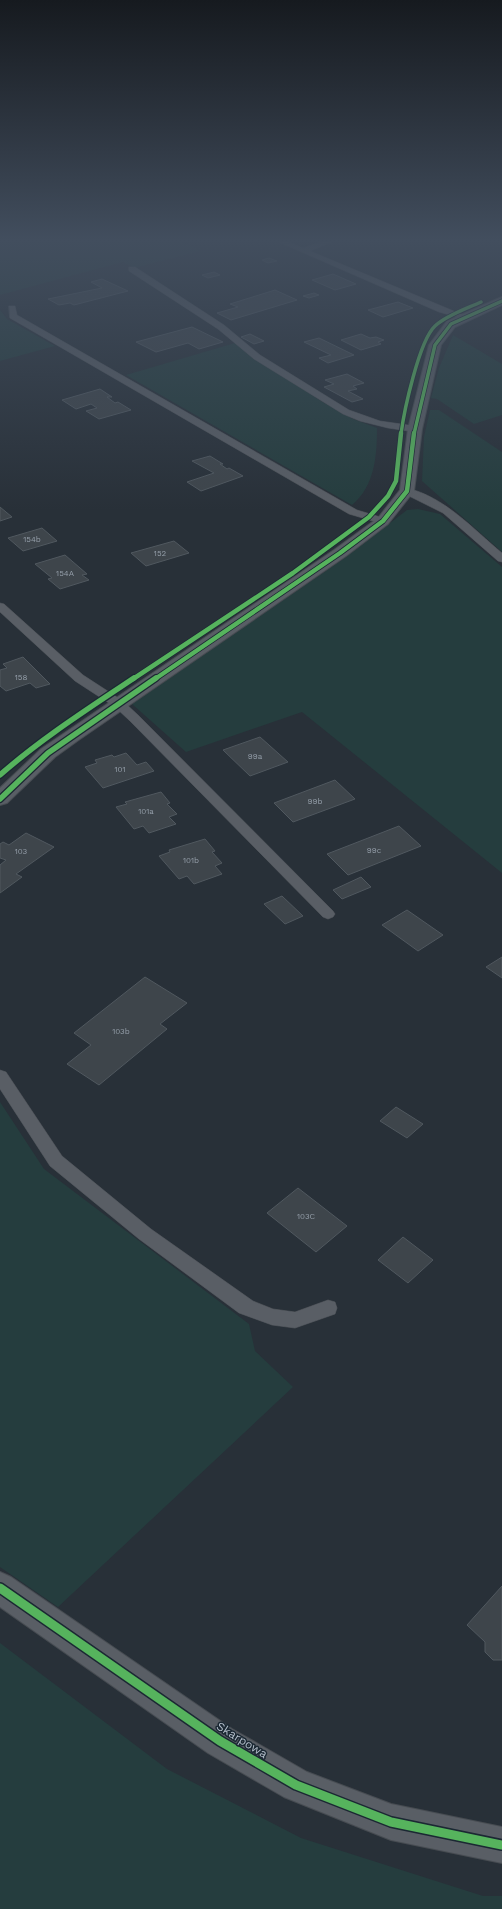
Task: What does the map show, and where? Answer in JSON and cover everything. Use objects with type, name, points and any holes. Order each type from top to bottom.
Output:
[{"type":"street","points":[[0,799],[48,753],[340,553],[383,521],[407,491],[415,429],[435,346],[446,331]]},
{"type":"street","name":"Skarpowa","points":[[0,1588],[220,1741],[296,1785],[391,1822],[502,1845]]},
{"type":"lane","points":[[39,331],[346,508],[383,521]]},
{"type":"lane","points":[[226,331],[257,357],[346,412],[379,424],[415,429]]},
{"type":"lane","points":[[407,491],[430,500],[447,511],[502,559]]},
{"type":"lane","points":[[0,606],[79,678],[119,704],[168,750],[328,914]]},
{"type":"lane","points":[[0,1076],[56,1161],[145,1234],[246,1307],[272,1317],[296,1320],[328,1308]]},
{"type":"green space","points":[[0,331],[28,331],[55,346],[0,361]]},
{"type":"green space","points":[[453,335],[502,364],[502,415],[474,424],[437,399],[431,398],[439,368]]},
{"type":"green space","points":[[235,343],[253,358],[278,372],[321,401],[353,419],[377,428],[373,470],[366,489],[352,505],[126,375]]},
{"type":"green space","points":[[430,410],[439,410],[502,452],[502,552],[422,481],[424,437]]},
{"type":"green space","points":[[418,509],[440,514],[502,567],[502,873],[302,712],[186,752],[132,704],[346,557],[407,510]]},
{"type":"green space","points":[[0,1102],[44,1169],[249,1324],[255,1351],[293,1387],[58,1607],[0,1567]]},
{"type":"green space","points":[[0,1643],[167,1769],[301,1838],[483,1896],[502,1896],[502,1909],[0,1909]]},
{"type":"building","points":[[177,331],[200,331],[223,342],[199,349],[188,343],[156,352],[136,342]]},
{"type":"building","points":[[250,334],[264,341],[254,344],[241,337]]},
{"type":"building","points":[[361,334],[370,338],[376,337],[384,340],[378,342],[381,344],[361,350],[341,340]]},
{"type":"building","points":[[319,338],[354,355],[328,363],[319,358],[331,355],[304,342]]},
{"type":"building","points":[[347,374],[364,383],[353,386],[357,389],[348,391],[363,399],[352,402],[324,387],[334,384],[325,380]]},
{"type":"building","points":[[100,389],[112,397],[107,397],[115,403],[118,402],[131,410],[99,419],[86,411],[97,408],[91,404],[76,409],[62,400]]},
{"type":"building","points":[[210,456],[223,464],[220,464],[227,469],[229,468],[243,476],[201,491],[187,482],[214,473],[192,461]]},
{"type":"building","points":[[0,507],[12,517],[0,521]]},
{"type":"building","points":[[42,528],[57,541],[23,551],[8,538]]},
{"type":"building","points":[[174,541],[189,553],[146,566],[131,553]]},
{"type":"building","points":[[65,555],[87,574],[82,575],[89,580],[60,589],[48,579],[52,578],[35,564]]},
{"type":"building","points":[[23,657],[50,684],[36,688],[30,683],[6,691],[0,686],[0,670],[7,668],[3,664]]},
{"type":"building","points":[[260,737],[288,762],[250,776],[223,750]]},
{"type":"building","points":[[126,753],[137,765],[146,762],[154,771],[103,788],[85,767],[97,763],[95,760],[112,755],[114,757]]},
{"type":"building","points":[[335,780],[355,799],[293,822],[274,803]]},
{"type":"building","points":[[161,792],[170,803],[167,804],[177,814],[169,817],[176,824],[149,833],[143,826],[134,829],[116,807],[127,804],[125,802]]},
{"type":"building","points":[[399,826],[421,846],[348,875],[327,854]]},
{"type":"building","points":[[26,833],[54,847],[16,874],[22,877],[0,893],[0,865],[6,860],[0,858],[0,844],[3,842],[9,845]]},
{"type":"building","points":[[205,839],[215,851],[212,852],[222,863],[215,866],[222,874],[194,884],[187,876],[179,879],[159,856],[170,852],[169,850]]},
{"type":"building","points":[[361,877],[371,887],[342,899],[333,890]]},
{"type":"building","points":[[282,896],[303,916],[285,924],[264,904]]},
{"type":"building","points":[[407,910],[443,935],[418,951],[382,925]]},
{"type":"building","points":[[502,957],[502,978],[486,967]]},
{"type":"building","points":[[145,977],[187,1003],[160,1024],[167,1029],[99,1085],[67,1064],[91,1045],[74,1033]]},
{"type":"building","points":[[396,1107],[423,1124],[407,1138],[380,1121]]},
{"type":"building","points":[[298,1188],[347,1226],[316,1252],[267,1213]]},
{"type":"building","points":[[403,1237],[433,1260],[408,1283],[378,1260]]},
{"type":"building","points":[[502,1586],[502,1660],[493,1660],[485,1652],[485,1642],[467,1625]]},
{"type":"cycle path","points":[[0,775],[27,751],[52,733],[293,573],[369,517],[388,496],[396,481],[402,427],[407,402],[426,337],[431,331]]},
{"type":"cycle path","points":[[0,799],[48,753],[340,553],[383,521],[407,491],[415,429],[435,345],[446,331]]},
{"type":"cycle path","points":[[0,1588],[220,1741],[296,1785],[391,1822],[502,1845]]}]
